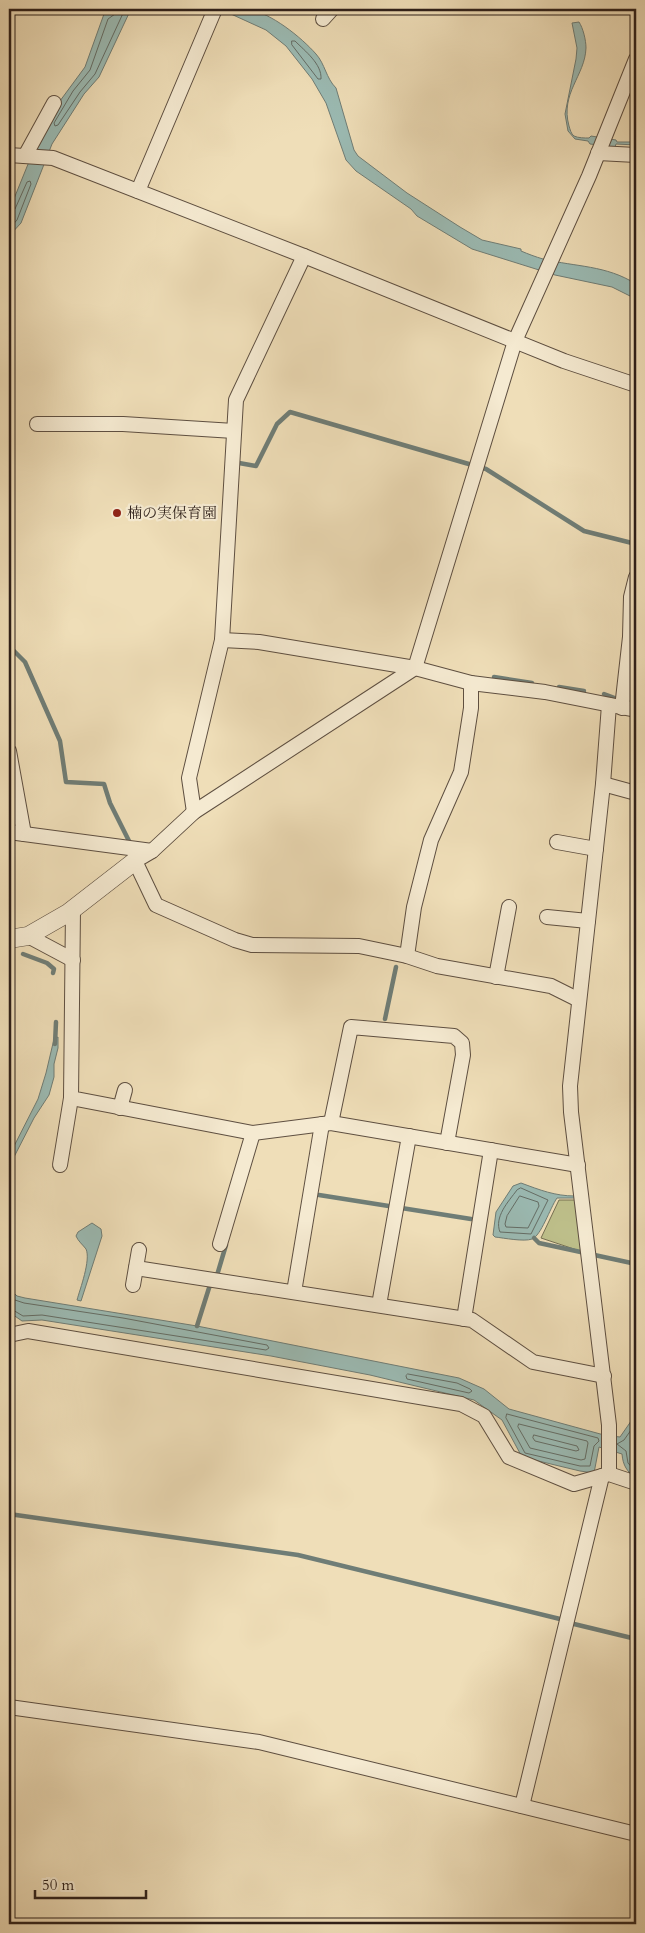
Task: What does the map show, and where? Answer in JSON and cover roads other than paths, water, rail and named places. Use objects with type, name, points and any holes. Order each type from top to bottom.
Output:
[{"type":"street","points":[[138,191],[215,9]]},
{"type":"street","points":[[9,939],[28,936],[73,909],[152,850],[194,812],[415,668],[515,341],[598,153],[636,59]]},
{"type":"street","points":[[25,156],[54,103]]},
{"type":"street","points":[[598,153],[636,155]]},
{"type":"street","points":[[9,155],[53,158],[304,256],[564,361],[636,385]]},
{"type":"street","points":[[194,812],[189,778],[222,640],[236,400],[304,256]]},
{"type":"street","points":[[37,424],[122,424],[234,431]]},
{"type":"street","points":[[522,1806],[606,1475],[610,1425],[571,1112],[570,1086],[603,784],[630,637],[630,596],[636,577]]},
{"type":"street","points":[[222,640],[258,642],[415,668],[471,683],[546,692],[636,710]]},
{"type":"street","points":[[407,956],[414,907],[431,840],[461,772],[471,708],[471,683]]},
{"type":"street","points":[[9,751],[24,834]]},
{"type":"street","points":[[603,784],[636,793]]},
{"type":"street","points":[[9,832],[152,850]]},
{"type":"street","points":[[556,842],[596,849]]},
{"type":"street","points":[[135,861],[156,906],[234,940],[252,945],[359,946],[407,956],[437,966],[551,986],[578,1000]]},
{"type":"street","points":[[496,977],[509,907]]},
{"type":"street","points":[[60,1166],[71,1098],[73,909]]},
{"type":"street","points":[[547,917],[588,921]]},
{"type":"street","points":[[28,936],[73,960]]},
{"type":"street","points":[[294,1292],[326,1124],[352,1027],[454,1036],[462,1043],[463,1056],[447,1143]]},
{"type":"street","points":[[120,1108],[124,1090]]},
{"type":"street","points":[[71,1098],[253,1133],[326,1124],[578,1165]]},
{"type":"street","points":[[220,1244],[253,1133]]},
{"type":"street","points":[[379,1306],[409,1136]]},
{"type":"street","points":[[464,1318],[491,1150]]},
{"type":"street","points":[[133,1286],[139,1250]]},
{"type":"street","points":[[136,1268],[464,1318],[472,1320],[533,1362],[604,1376]]},
{"type":"street","points":[[9,1335],[28,1331],[461,1404],[484,1416],[509,1458],[574,1484],[606,1475],[636,1483]]},
{"type":"street","points":[[9,1707],[259,1742],[636,1834]]},
{"type":"water","points":[[245,8],[257,11],[294,33],[310,47],[319,58],[336,88],[354,150],[358,156],[407,193],[482,240],[521,249],[521,251],[543,259],[602,270],[625,278],[636,284],[636,299],[612,287],[555,275],[472,249],[417,216],[411,209],[356,171],[346,160],[326,103],[312,79],[286,46],[266,30],[220,9]]},
{"type":"water","points":[[113,9],[131,9],[99,77],[84,94],[52,144],[21,223],[9,236],[9,211],[37,142],[57,105],[85,67],[104,14]]},
{"type":"water","points":[[579,22],[584,34],[586,48],[585,58],[570,94],[568,104],[567,114],[571,133],[577,137],[589,138],[591,136],[616,140],[617,142],[636,142],[636,145],[616,144],[615,147],[590,144],[588,141],[575,139],[568,131],[565,114],[577,48],[572,23]]},
{"type":"water","points":[[58,1037],[54,1077],[49,1095],[34,1118],[14,1157],[9,1161],[9,1156],[38,1099],[54,1039]]},
{"type":"water","points":[[521,1183],[554,1194],[575,1196],[575,1198],[557,1198],[539,1233],[532,1239],[519,1240],[495,1237],[493,1235],[496,1212],[513,1186]]},
{"type":"water","points":[[92,1223],[101,1229],[102,1236],[81,1301],[77,1300],[86,1267],[87,1254],[86,1249],[76,1236],[78,1232]]},
{"type":"water","points":[[9,1288],[17,1296],[25,1298],[197,1326],[459,1378],[484,1389],[509,1409],[604,1435],[620,1437],[636,1414],[636,1479],[626,1468],[622,1454],[599,1447],[594,1473],[522,1457],[502,1420],[474,1400],[370,1375],[271,1356],[42,1320],[22,1321],[9,1312]]},
{"type":"waterway","points":[[239,463],[256,466],[277,424],[290,412],[486,469],[584,531],[636,544]]},
{"type":"waterway","points":[[9,646],[25,662],[60,741],[66,782],[104,784],[110,803],[130,843]]},
{"type":"waterway","points":[[494,677],[532,683]]},
{"type":"waterway","points":[[559,687],[584,691]]},
{"type":"waterway","points":[[604,694],[620,700]]},
{"type":"waterway","points":[[23,954],[47,963],[54,969],[53,973]]},
{"type":"waterway","points":[[385,1019],[396,967]]},
{"type":"waterway","points":[[55,1044],[56,1022]]},
{"type":"waterway","points":[[319,1195],[471,1219]]},
{"type":"waterway","points":[[534,1238],[539,1243],[636,1264]]},
{"type":"waterway","points":[[197,1326],[209,1288],[218,1272],[226,1245]]},
{"type":"waterway","points":[[9,1514],[298,1555],[560,1619]]},
{"type":"waterway","points":[[574,1624],[636,1639]]},
{"type":"place","name":"楠の実保育園","points":[[117,513]]}]
